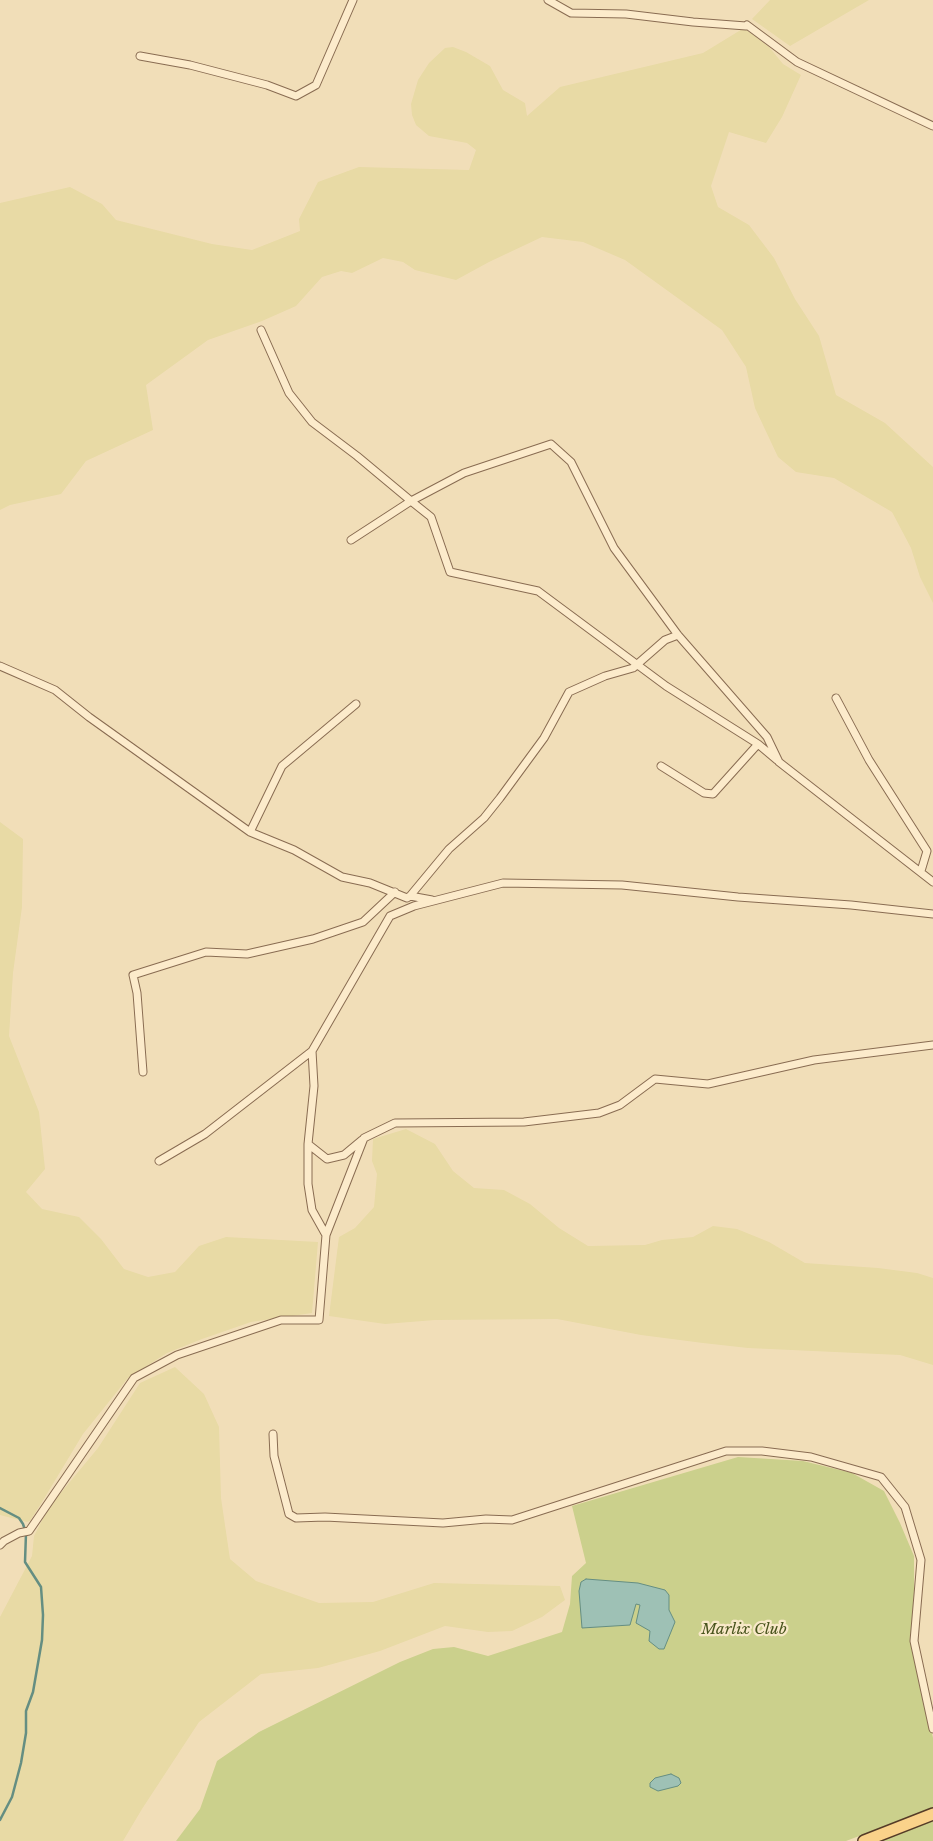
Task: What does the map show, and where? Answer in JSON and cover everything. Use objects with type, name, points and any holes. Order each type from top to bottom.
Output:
[{"type":"main road","points":[[864,1841],[933,1814]]},
{"type":"street","points":[[140,56],[190,65],[267,85],[296,96],[316,85],[353,0]]},
{"type":"street","points":[[548,0],[571,13],[626,14],[702,23],[747,25],[797,62],[933,126]]},
{"type":"street","points":[[261,330],[289,393],[312,422],[357,456],[431,517],[450,572],[538,591],[666,686],[758,744],[933,882]]},
{"type":"street","points":[[351,540],[411,501],[464,474],[551,444],[571,462],[614,548],[678,635],[767,736],[779,762]]},
{"type":"street","points":[[410,896],[449,849],[484,818],[500,798],[544,738],[569,692],[605,676],[632,668],[664,640],[678,635]]},
{"type":"street","points":[[0,666],[55,690],[82,712],[250,832],[294,850],[342,877],[370,883],[407,898],[410,896],[435,900]]},
{"type":"street","points":[[836,698],[869,760],[927,851],[921,872]]},
{"type":"street","points":[[250,832],[282,766],[356,704]]},
{"type":"street","points":[[661,766],[704,793],[713,794],[758,744]]},
{"type":"street","points":[[159,1161],[205,1134],[312,1051],[390,916],[414,906],[503,883],[622,885],[933,914]]},
{"type":"street","points":[[143,1072],[137,993],[133,975],[206,952],[247,954],[314,939],[364,922],[395,892]]},
{"type":"street","points":[[308,1144],[327,1159],[344,1155],[364,1138],[394,1123],[524,1122],[599,1113],[620,1105],[655,1079],[708,1084],[814,1060],[933,1046]]},
{"type":"street","points":[[312,1051],[314,1086],[308,1144],[308,1184],[312,1210],[326,1235]]},
{"type":"street","points":[[0,1545],[19,1533],[29,1531],[134,1378],[176,1355],[281,1320],[320,1320],[326,1235],[364,1138]]},
{"type":"street","points":[[273,1434],[274,1456],[289,1514],[296,1518],[325,1517],[443,1523],[486,1519],[512,1520],[726,1452],[762,1451],[811,1457],[881,1478],[905,1507],[921,1560],[914,1641],[933,1729]]},
{"type":"shaded area","points":[[770,0],[869,0],[790,46],[752,19]]},
{"type":"shaded area","points":[[744,28],[769,47],[783,64],[801,75],[782,117],[766,143],[729,132],[711,186],[718,207],[749,225],[774,258],[795,299],[819,336],[836,395],[885,423],[933,467],[933,603],[920,577],[911,548],[892,512],[834,478],[796,472],[778,457],[755,408],[746,367],[722,330],[625,260],[583,242],[542,237],[456,280],[415,270],[403,262],[383,258],[352,273],[341,271],[322,277],[296,306],[262,321],[208,340],[146,385],[153,430],[86,461],[61,494],[10,505],[0,510],[0,203],[70,187],[102,204],[116,220],[212,244],[252,250],[300,231],[299,219],[318,182],[359,167],[469,170],[476,150],[467,143],[429,136],[416,125],[412,115],[411,104],[418,80],[429,63],[445,48],[453,47],[466,52],[490,66],[503,90],[525,103],[527,116],[560,87],[703,53]]},
{"type":"shaded area","points":[[0,822],[23,839],[22,907],[13,973],[9,1036],[39,1112],[45,1169],[26,1192],[42,1209],[79,1217],[101,1239],[124,1269],[148,1277],[175,1272],[199,1246],[226,1237],[318,1242],[312,1313],[251,1322],[202,1339],[167,1353],[128,1378],[83,1434],[30,1521],[27,1522],[0,1515]]},
{"type":"shaded area","points":[[406,1129],[435,1144],[453,1171],[474,1188],[504,1190],[530,1204],[559,1228],[588,1246],[645,1245],[662,1240],[693,1237],[713,1226],[737,1229],[769,1242],[805,1263],[878,1268],[917,1273],[933,1278],[933,1365],[900,1355],[748,1348],[703,1343],[641,1335],[557,1319],[435,1320],[385,1324],[329,1316],[339,1237],[355,1228],[374,1207],[377,1174],[372,1161],[373,1139]]},
{"type":"shaded area","points":[[175,1367],[204,1394],[219,1427],[221,1498],[230,1559],[256,1581],[319,1603],[373,1602],[434,1583],[560,1586],[565,1600],[542,1617],[512,1631],[488,1632],[445,1626],[380,1651],[318,1668],[261,1674],[199,1722],[123,1841],[0,1841],[0,1617],[32,1556],[34,1536],[49,1507],[98,1448],[140,1383]]},
{"type":"green space","name":"Marlix Club","points":[[738,1457],[803,1461],[852,1473],[884,1491],[914,1556],[911,1639],[933,1738],[933,1808],[846,1841],[176,1841],[200,1809],[217,1761],[259,1732],[400,1662],[433,1649],[454,1647],[488,1656],[562,1632],[570,1604],[572,1576],[586,1563],[572,1506]]},
{"type":"green space","points":[[933,1814],[933,1841],[864,1841]]},
{"type":"water","points":[[586,1579],[638,1583],[665,1590],[669,1595],[669,1610],[675,1622],[664,1649],[659,1649],[649,1641],[650,1631],[636,1623],[640,1605],[636,1604],[630,1625],[582,1628],[579,1591],[581,1582]]},
{"type":"water","points":[[671,1774],[679,1778],[681,1783],[678,1786],[658,1791],[650,1787],[650,1783],[655,1778]]},
{"type":"waterway","points":[[0,1508],[19,1518],[23,1524],[26,1533],[25,1562],[41,1587],[43,1615],[42,1640],[33,1692],[26,1711],[26,1733],[21,1763],[12,1797],[0,1820]]}]
